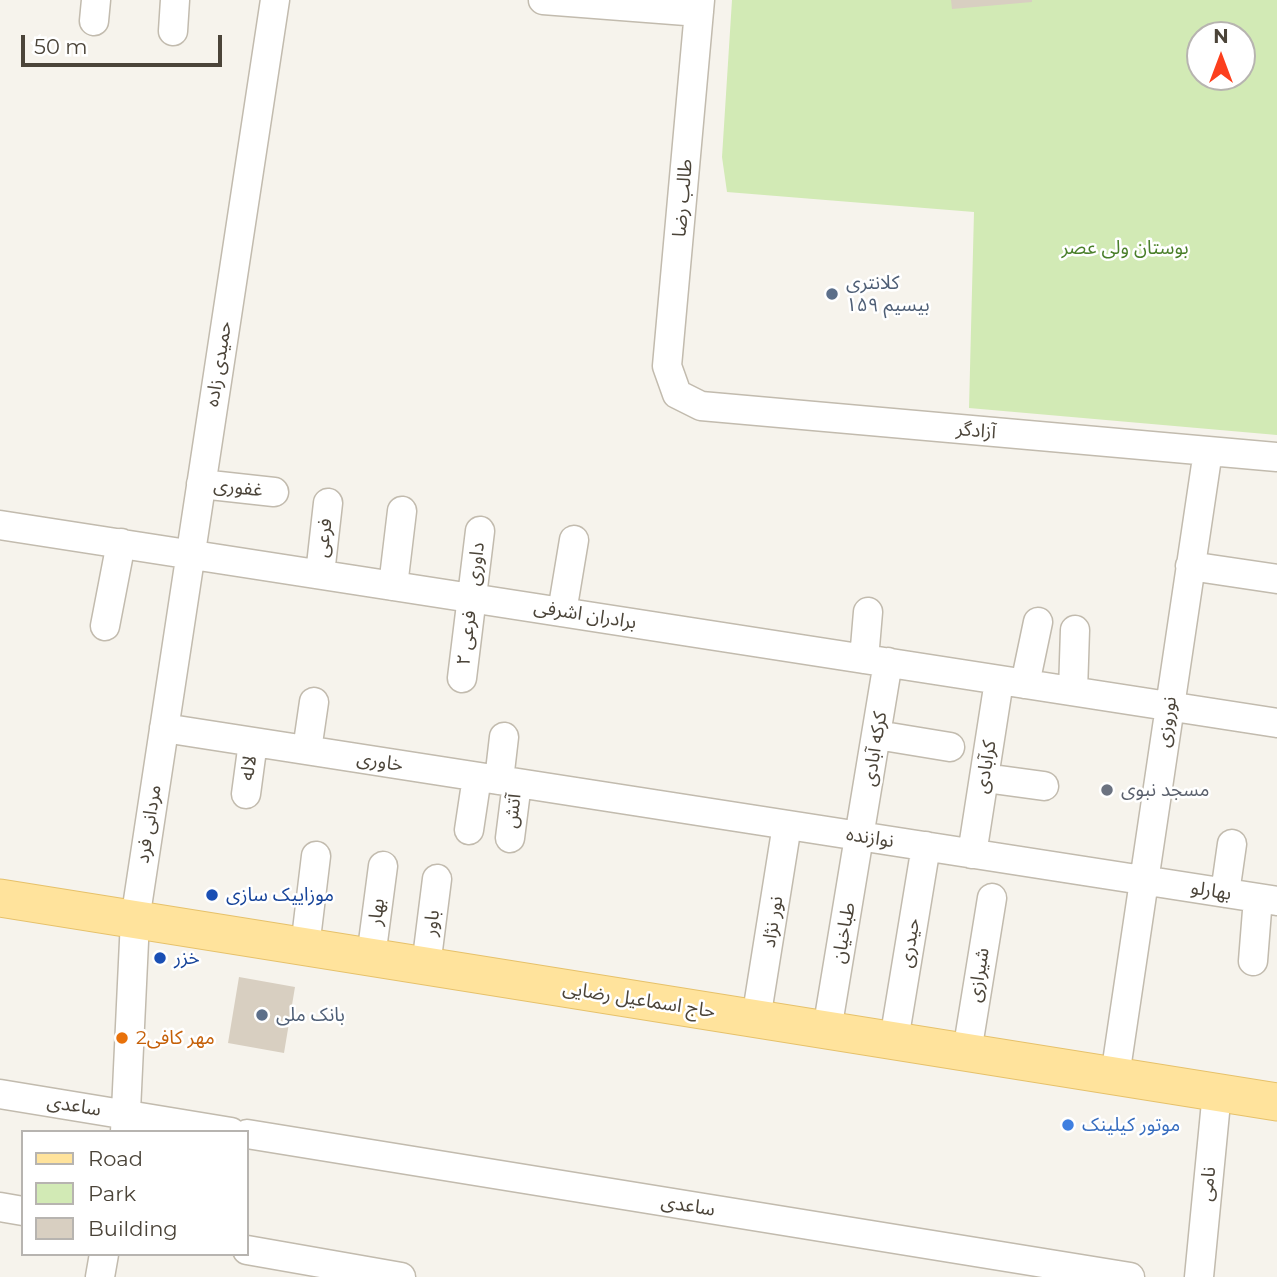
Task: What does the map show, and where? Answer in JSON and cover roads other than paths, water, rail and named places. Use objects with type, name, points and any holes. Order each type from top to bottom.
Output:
[{"type":"main road","name":"حاج اسماعیل رضایی","points":[[0,898],[1277,1102]]},
{"type":"street","points":[[173,31],[175,0]]},
{"type":"street","name":"حمیدی زاده","points":[[164,728],[275,0]]},
{"type":"street","points":[[543,0],[700,6]]},
{"type":"street","name":"طالب رضا","points":[[677,394],[667,366],[700,6]]},
{"type":"street","name":"آزادگر","points":[[677,394],[701,406],[1277,457]]},
{"type":"street","name":"نوروزی","points":[[1115,1076],[1208,451]]},
{"type":"street","name":"غفوری","points":[[201,484],[274,492]]},
{"type":"street","name":"فرعی","points":[[320,574],[328,503]]},
{"type":"street","points":[[393,586],[402,511]]},
{"type":"street","name":"برادران اشرفی","points":[[0,525],[1277,723]]},
{"type":"street","name":"داوری","points":[[472,598],[480,531]]},
{"type":"street","points":[[562,612],[574,540]]},
{"type":"street","points":[[105,626],[121,543]]},
{"type":"street","points":[[1190,566],[1277,579]]},
{"type":"street","name":"فرعی ۲","points":[[462,678],[472,598]]},
{"type":"street","name":"کرکه آبادی","points":[[862,836],[877,735],[876,661],[868,612]]},
{"type":"street","name":"کرآبادی","points":[[972,854],[985,778],[1012,682],[1038,622]]},
{"type":"street","points":[[1073,691],[1075,630]]},
{"type":"street","points":[[307,750],[314,702]]},
{"type":"street","name":"خاوری","points":[[164,728],[596,795]]},
{"type":"street","name":"مردانی فرد","points":[[126,1123],[135,920],[164,728]]},
{"type":"street","points":[[877,735],[950,747]]},
{"type":"street","points":[[469,830],[497,780],[504,737]]},
{"type":"street","name":"لاله","points":[[246,794],[253,742]]},
{"type":"street","points":[[985,778],[1044,786]]},
{"type":"street","name":"آتش","points":[[497,780],[510,838]]},
{"type":"street","name":"نوازنده","points":[[596,795],[1144,880]]},
{"type":"street","name":"نور نژاد","points":[[756,1018],[788,825]]},
{"type":"street","name":"طباخیان","points":[[827,1030],[862,836]]},
{"type":"street","points":[[1225,893],[1232,844]]},
{"type":"street","name":"حیدری","points":[[894,1040],[926,846]]},
{"type":"street","points":[[305,947],[316,856]]},
{"type":"street","name":"بهار","points":[[371,957],[383,866]]},
{"type":"street","name":"باور","points":[[426,966],[437,879]]},
{"type":"street","name":"بهارلو","points":[[1144,880],[1268,899]]},
{"type":"street","name":"شیرازی","points":[[967,1052],[992,898]]},
{"type":"street","points":[[1253,961],[1268,899]]},
{"type":"street","name":"نامی","points":[[1199,1277],[1217,1092]]},
{"type":"street","name":"ساعدی","points":[[0,1094],[126,1123],[208,1130]]},
{"type":"street","name":"ساعدی","points":[[248,1134],[1130,1277]]},
{"type":"street","points":[[0,1208],[21,1211]]},
{"type":"street","points":[[248,1250],[401,1277]]},
{"type":"street","points":[[100,1277],[104,1256]]},
{"type":"place","name":"کلانتری ۱۵۹ بیسیم","points":[[832,294]]},
{"type":"place","name":"مسجد نبوی","points":[[1107,790]]},
{"type":"place","name":"موزاییک سازی","points":[[212,895]]},
{"type":"place","name":"خزر","points":[[160,958]]},
{"type":"place","name":"بانک ملی","points":[[262,1015]]},
{"type":"place","name":"2مهر کافی","points":[[122,1038]]},
{"type":"place","name":"موتور کیلینک","points":[[1068,1125]]},
{"type":"park label","name":"بوستان ولی عصر","points":[[1125,248]]}]
